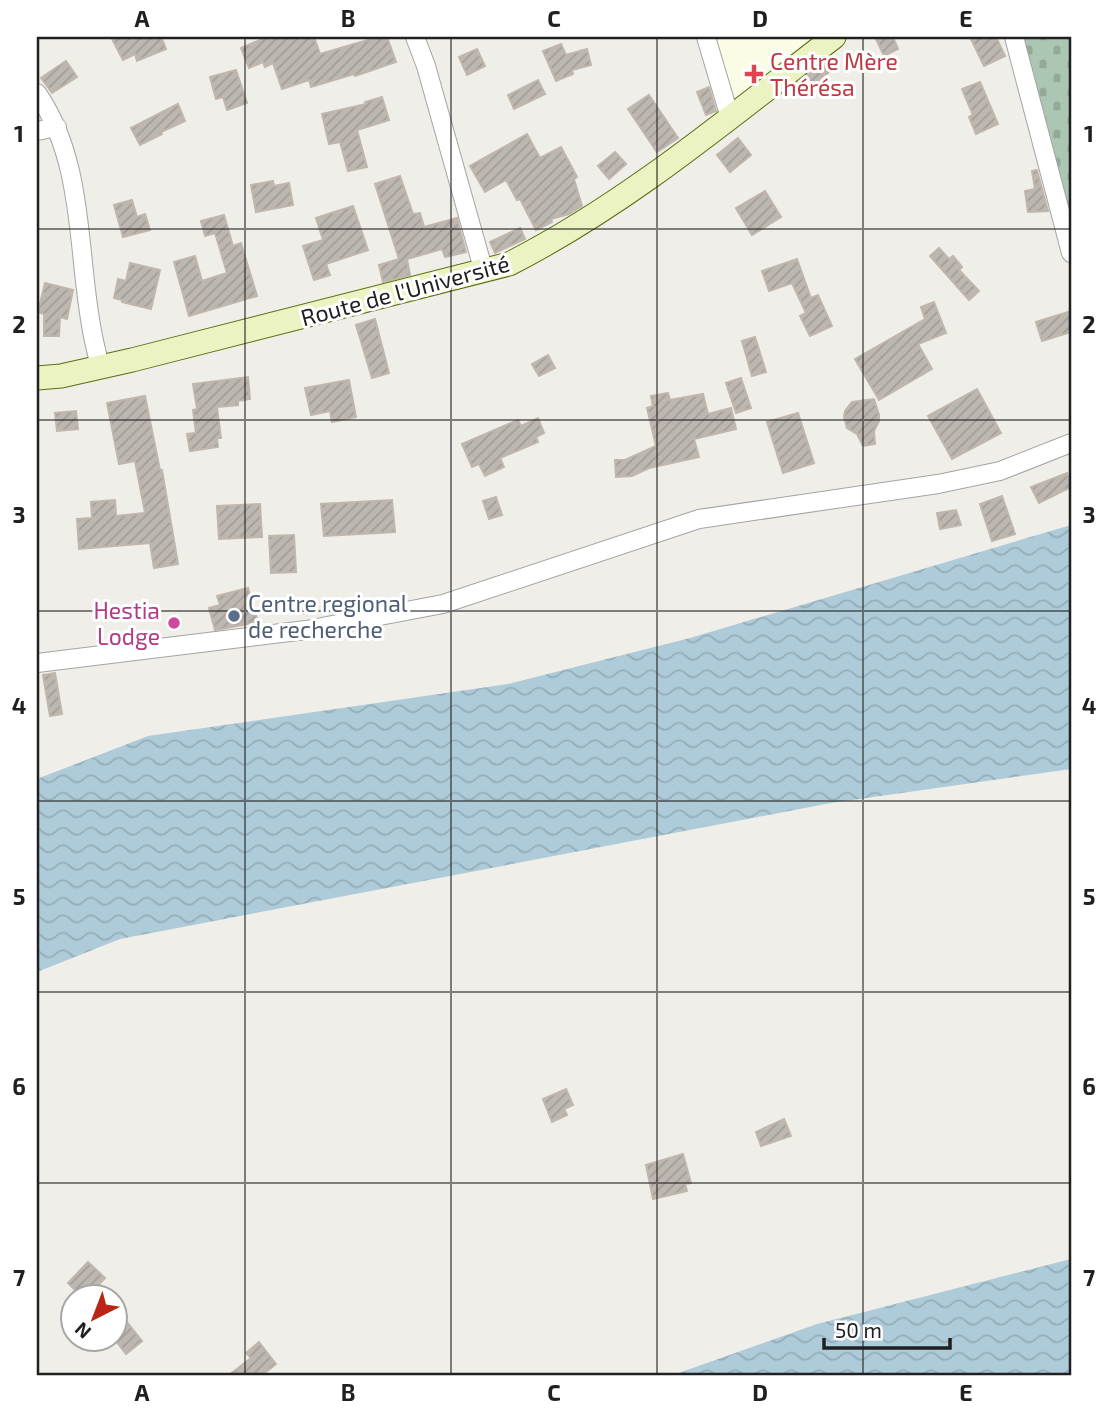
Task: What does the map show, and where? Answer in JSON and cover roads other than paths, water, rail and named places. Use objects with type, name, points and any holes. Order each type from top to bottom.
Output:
[{"type":"street","points":[[415,37],[426,66],[484,272]]},
{"type":"street","points":[[706,37],[730,118]]},
{"type":"street","name":"Route de l'Université","points":[[37,378],[61,376],[100,367],[509,264],[559,239],[730,118],[834,37]]},
{"type":"street","points":[[1014,37],[1071,253]]},
{"type":"street","points":[[37,93],[57,127],[76,198],[91,325],[100,367]]},
{"type":"street","points":[[37,131],[57,127]]},
{"type":"street","points":[[37,663],[306,630],[443,604],[699,519],[938,484],[1000,471],[1071,443]]},
{"type":"water","points":[[1071,525],[1071,769],[831,803],[120,939],[37,972],[37,779],[148,736],[508,684],[690,638]]},
{"type":"water","points":[[1071,1259],[1071,1375],[673,1375],[817,1324]]},
{"type":"place","name":"Centre Mère Thérésa","points":[[754,74]]},
{"type":"place","name":"Centre regional de recherche","points":[[234,616]]},
{"type":"place","name":"Hestia Lodge","points":[[174,623]]}]
